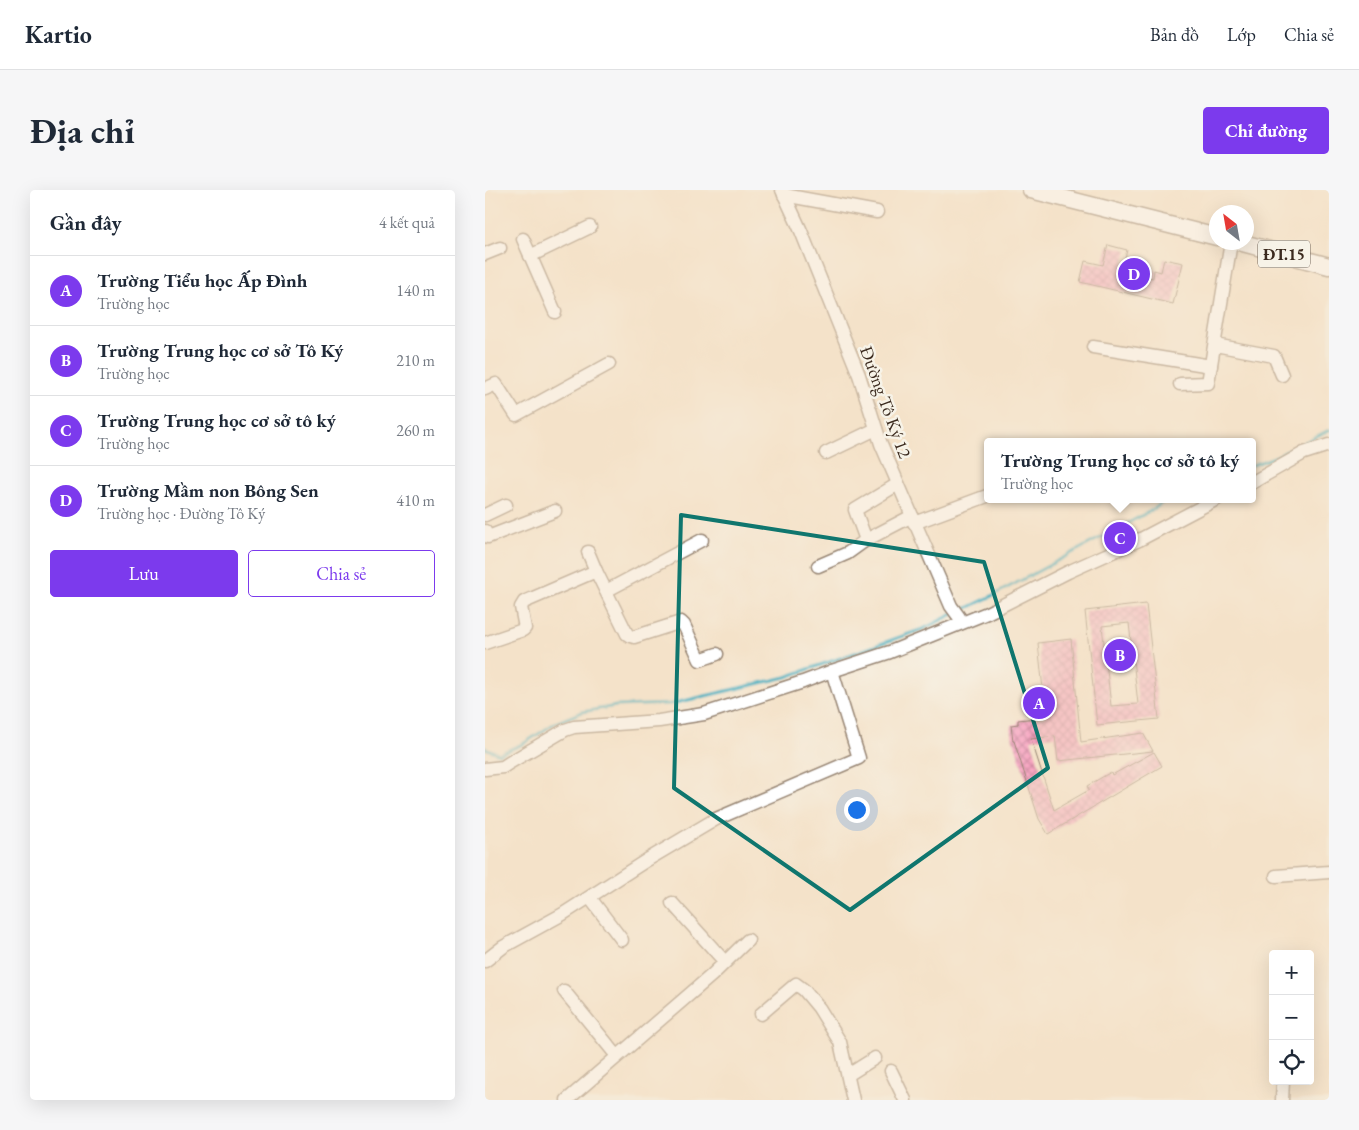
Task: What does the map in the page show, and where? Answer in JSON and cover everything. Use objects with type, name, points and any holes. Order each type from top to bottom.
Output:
[{"type":"main road","points":[[1031,190],[1076,193],[1209,224]]},
{"type":"main road","points":[[1076,193],[1209,235]]},
{"type":"main road","name":"ĐT.15","points":[[1254,236],[1329,254]]},
{"type":"main road","name":"ĐT.15","points":[[1254,246],[1329,266]]},
{"type":"street","points":[[783,192],[877,212]]},
{"type":"street","name":"Đường Tô Ký 12","points":[[783,192],[801,231],[859,375],[881,444],[951,606],[960,620]]},
{"type":"street","points":[[530,256],[590,227]]},
{"type":"street","points":[[523,239],[555,312]]},
{"type":"street","points":[[485,254],[500,248]]},
{"type":"street","points":[[1180,384],[1208,383],[1230,250]]},
{"type":"street","points":[[1215,345],[1274,356],[1281,375]]},
{"type":"street","points":[[1093,347],[1211,366]]},
{"type":"street","points":[[485,389],[496,384],[516,415],[609,364]]},
{"type":"street","points":[[826,453],[876,429]]},
{"type":"street","points":[[1256,480],[1304,453],[1329,445]]},
{"type":"street","points":[[866,540],[855,510],[898,484]]},
{"type":"street","points":[[818,566],[848,553],[866,540],[913,520],[984,497]]},
{"type":"street","points":[[485,769],[503,766],[574,726],[659,722],[704,714],[890,652],[960,620],[987,613],[1068,572],[1139,540],[1209,503]]},
{"type":"street","points":[[485,515],[506,505]]},
{"type":"street","points":[[485,532],[489,537],[555,511]]},
{"type":"street","points":[[606,591],[702,540]]},
{"type":"street","points":[[588,552],[627,634],[635,637],[681,622],[700,660],[717,654]]},
{"type":"street","points":[[485,642],[525,628],[521,607],[521,604],[524,602],[596,571]]},
{"type":"street","points":[[485,961],[503,947],[590,898],[647,860],[716,819],[859,758],[832,671]]},
{"type":"street","points":[[1276,876],[1329,872]]},
{"type":"street","points":[[590,898],[622,940]]},
{"type":"street","points":[[672,903],[725,962]]},
{"type":"street","points":[[567,1100],[748,940]]},
{"type":"street","points":[[761,1014],[796,984],[804,990],[819,1008],[840,1042],[853,1100]]},
{"type":"street","points":[[564,991],[617,1056]]},
{"type":"street","points":[[848,1075],[875,1058]]},
{"type":"street","points":[[891,1071],[905,1100]]},
{"type":"street","points":[[1282,1100],[1283,1085]]},
{"type":"highlighted area","points":[[681,515],[984,562],[1048,768],[850,910],[674,788]]},
{"type":"building","points":[[1108,245],[1127,250],[1124,262],[1130,264],[1128,272],[1153,278],[1154,270],[1161,272],[1164,259],[1183,263],[1173,304],[1080,282],[1085,261],[1103,265]]},
{"type":"building","points":[[1146,604],[1159,719],[1097,725],[1085,611]],"holes":[[[1129,623],[1138,704],[1111,706],[1102,626]]]},
{"type":"building","points":[[1071,639],[1081,742],[1143,733],[1153,751],[1058,761],[1055,736],[1031,739],[1054,810],[1089,790],[1087,786],[1111,772],[1112,775],[1154,752],[1162,766],[1048,834],[1039,819],[1013,741],[1011,725],[1018,724],[1018,720],[1046,717],[1038,643]]},
{"type":"waterway","points":[[1256,464],[1277,456],[1329,430]]},
{"type":"waterway","points":[[959,612],[1154,509],[1162,503]]},
{"type":"waterway","points":[[485,748],[499,754],[523,744],[555,723],[582,712],[616,706],[671,704],[786,677],[923,629],[953,614]]},
{"type":"place","name":"Trường Mầm non Bông Sen","points":[[1134,274]]},
{"type":"place","name":"Trường Trung học cơ sở tô ký","points":[[1120,538]]},
{"type":"place","name":"Trường Trung học cơ sở Tô Ký","points":[[1120,655]]},
{"type":"place","name":"Trường Tiểu học Ấp Đình","points":[[1039,703]]}]
